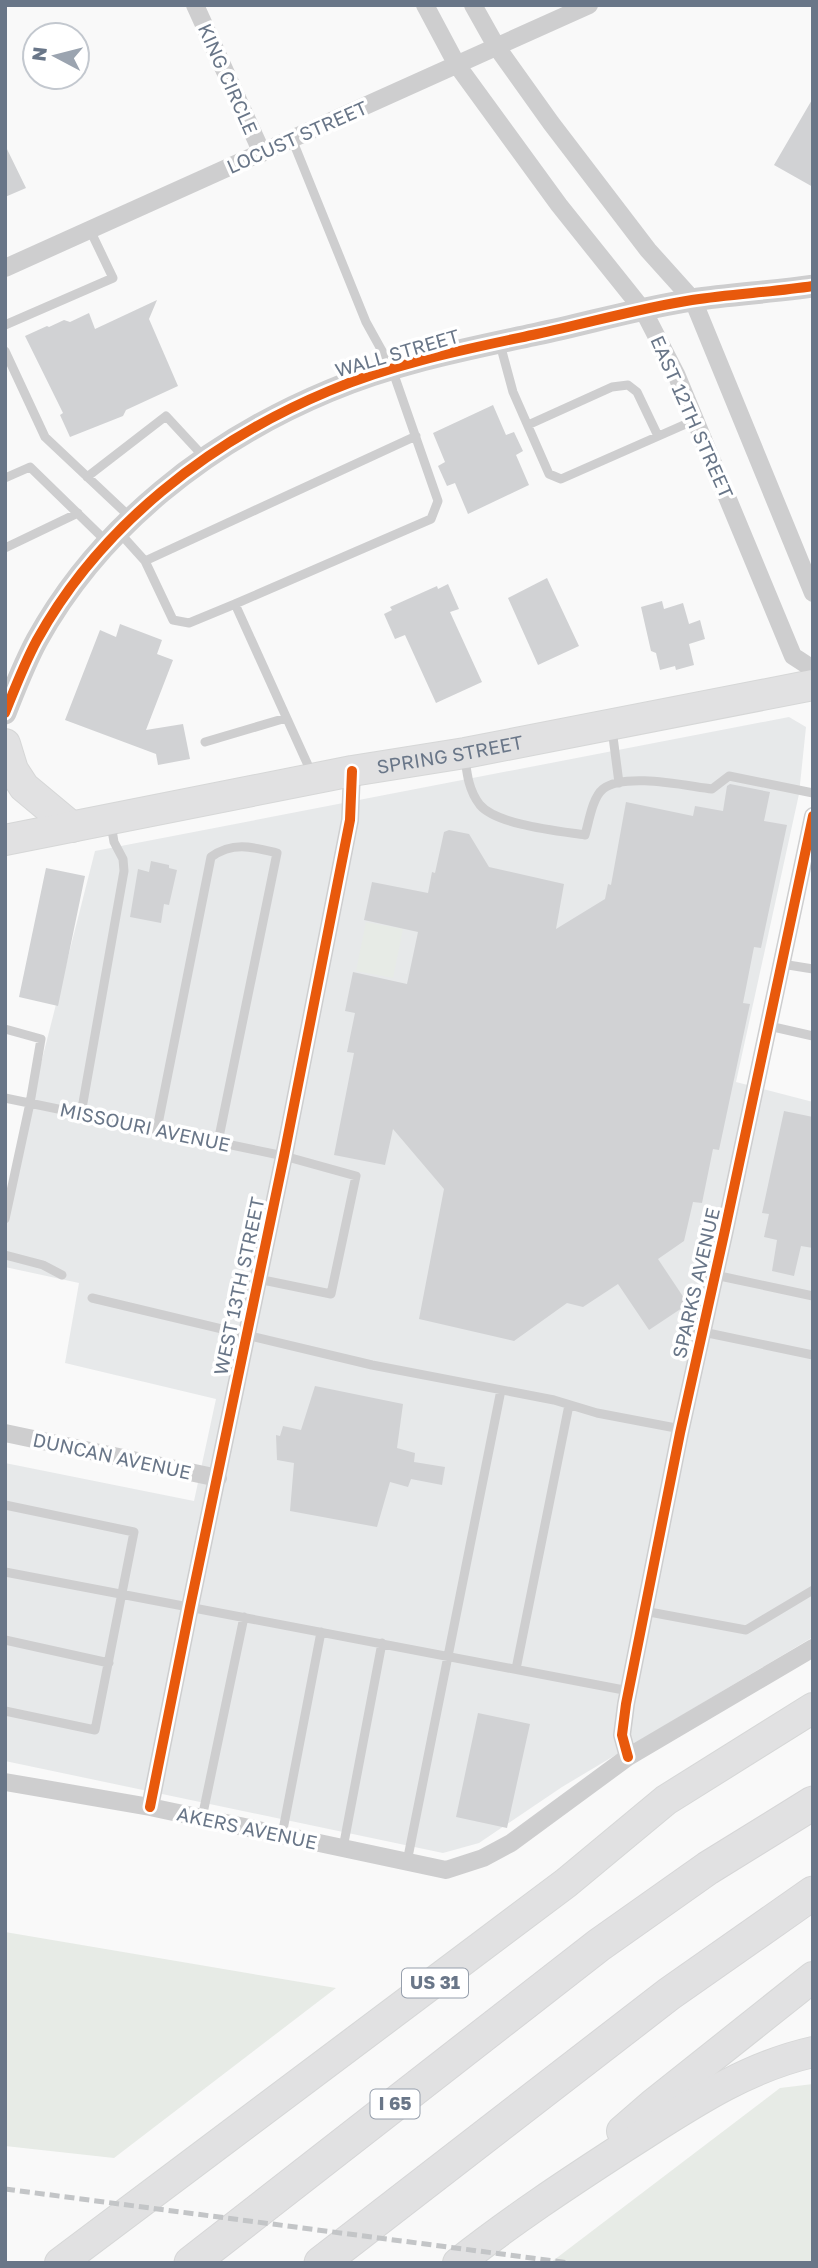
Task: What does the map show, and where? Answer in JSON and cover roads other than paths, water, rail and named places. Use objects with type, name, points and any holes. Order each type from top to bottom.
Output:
[{"type":"highway","name":"I 65","points":[[191,2263],[599,1945],[708,1868],[813,1803]]},
{"type":"highway","points":[[321,2263],[669,1994],[813,1893]]},
{"type":"main road","name":"SPRING STREET","points":[[5,840],[314,778],[465,753],[813,685]]},
{"type":"main road","points":[[5,744],[13,770],[24,787],[72,827]]},
{"type":"main road","name":"US 31","points":[[60,2263],[566,1883],[666,1800],[813,1708]]},
{"type":"main road","points":[[554,2192],[652,2105],[813,1977]]},
{"type":"main road","points":[[458,2263],[554,2192],[692,2103],[753,2071],[813,2052]]},
{"type":"street","name":"KING CIRCLE","points":[[195,5],[262,152]]},
{"type":"street","name":"EAST 12TH STREET","points":[[425,5],[457,65],[559,205],[643,310],[676,374],[793,656],[813,669]]},
{"type":"street","points":[[473,5],[496,46],[648,250],[693,300],[813,593]]},
{"type":"street","name":"LOCUST STREET","points":[[5,268],[589,5]]},
{"type":"street","name":"WALL STREET","points":[[5,713],[37,641],[69,589],[119,531],[206,458],[262,424],[328,391],[392,369],[500,342],[693,300],[813,286]]},
{"type":"street","name":"WEST 13TH STREET","points":[[150,1807],[350,820],[352,771]]},
{"type":"street","name":"SPARKS AVENUE","points":[[628,1757],[622,1735],[644,1611],[681,1429],[802,883],[813,816]]},
{"type":"street","name":"DUNCAN AVENUE","points":[[5,1433],[218,1478]]},
{"type":"street","points":[[628,1757],[813,1648]]},
{"type":"street","name":"AKERS AVENUE","points":[[5,1782],[150,1807],[446,1870],[484,1858],[511,1843],[628,1757]]},
{"type":"lane","points":[[5,351],[45,437],[87,477],[119,531],[145,561],[173,620],[190,622],[431,519],[438,501],[392,369],[366,322],[292,139]]},
{"type":"lane","points":[[5,325],[113,278],[90,230]]},
{"type":"lane","points":[[500,342],[513,392],[549,474],[561,479],[695,419]]},
{"type":"lane","points":[[528,425],[612,387],[628,385],[637,392],[658,436]]},
{"type":"lane","points":[[87,477],[166,416],[206,458]]},
{"type":"lane","points":[[145,561],[416,436]]},
{"type":"lane","points":[[5,478],[30,467],[78,513],[119,531]]},
{"type":"lane","points":[[5,548],[78,513]]},
{"type":"lane","points":[[235,604],[314,778]]},
{"type":"lane","points":[[205,742],[286,718]]},
{"type":"lane","points":[[612,724],[619,783]]},
{"type":"lane","points":[[465,753],[468,783],[482,807],[510,822],[585,835],[593,807],[602,790],[619,783],[635,781],[712,789],[729,776],[813,793]]},
{"type":"lane","points":[[81,1114],[124,871],[123,859],[114,842],[110,819]]},
{"type":"lane","points":[[157,1129],[211,857],[239,845],[277,853],[218,1142]]},
{"type":"lane","points":[[782,964],[813,969]]},
{"type":"lane","points":[[769,1026],[813,1037]]},
{"type":"lane","points":[[5,1029],[41,1039],[5,1219]]},
{"type":"lane","name":"MISSOURI AVENUE","points":[[5,1098],[284,1156],[356,1176],[331,1294],[258,1279]]},
{"type":"lane","points":[[5,1255],[43,1265],[62,1275]]},
{"type":"lane","points":[[715,1275],[813,1296]]},
{"type":"lane","points":[[92,1298],[246,1337],[681,1429]]},
{"type":"lane","points":[[703,1332],[813,1355]]},
{"type":"lane","points":[[407,1862],[501,1390]]},
{"type":"lane","points":[[516,1669],[569,1405]]},
{"type":"lane","points":[[5,1505],[134,1532],[95,1730],[5,1711]]},
{"type":"lane","points":[[5,1572],[629,1690]]},
{"type":"lane","points":[[644,1611],[746,1630],[813,1590]]},
{"type":"lane","points":[[202,1818],[244,1617]]},
{"type":"lane","points":[[282,1835],[321,1632]]},
{"type":"lane","points":[[5,1640],[109,1663]]},
{"type":"lane","points":[[343,1848],[382,1643]]},
{"type":"railway","points":[[5,2189],[570,2263]]}]
